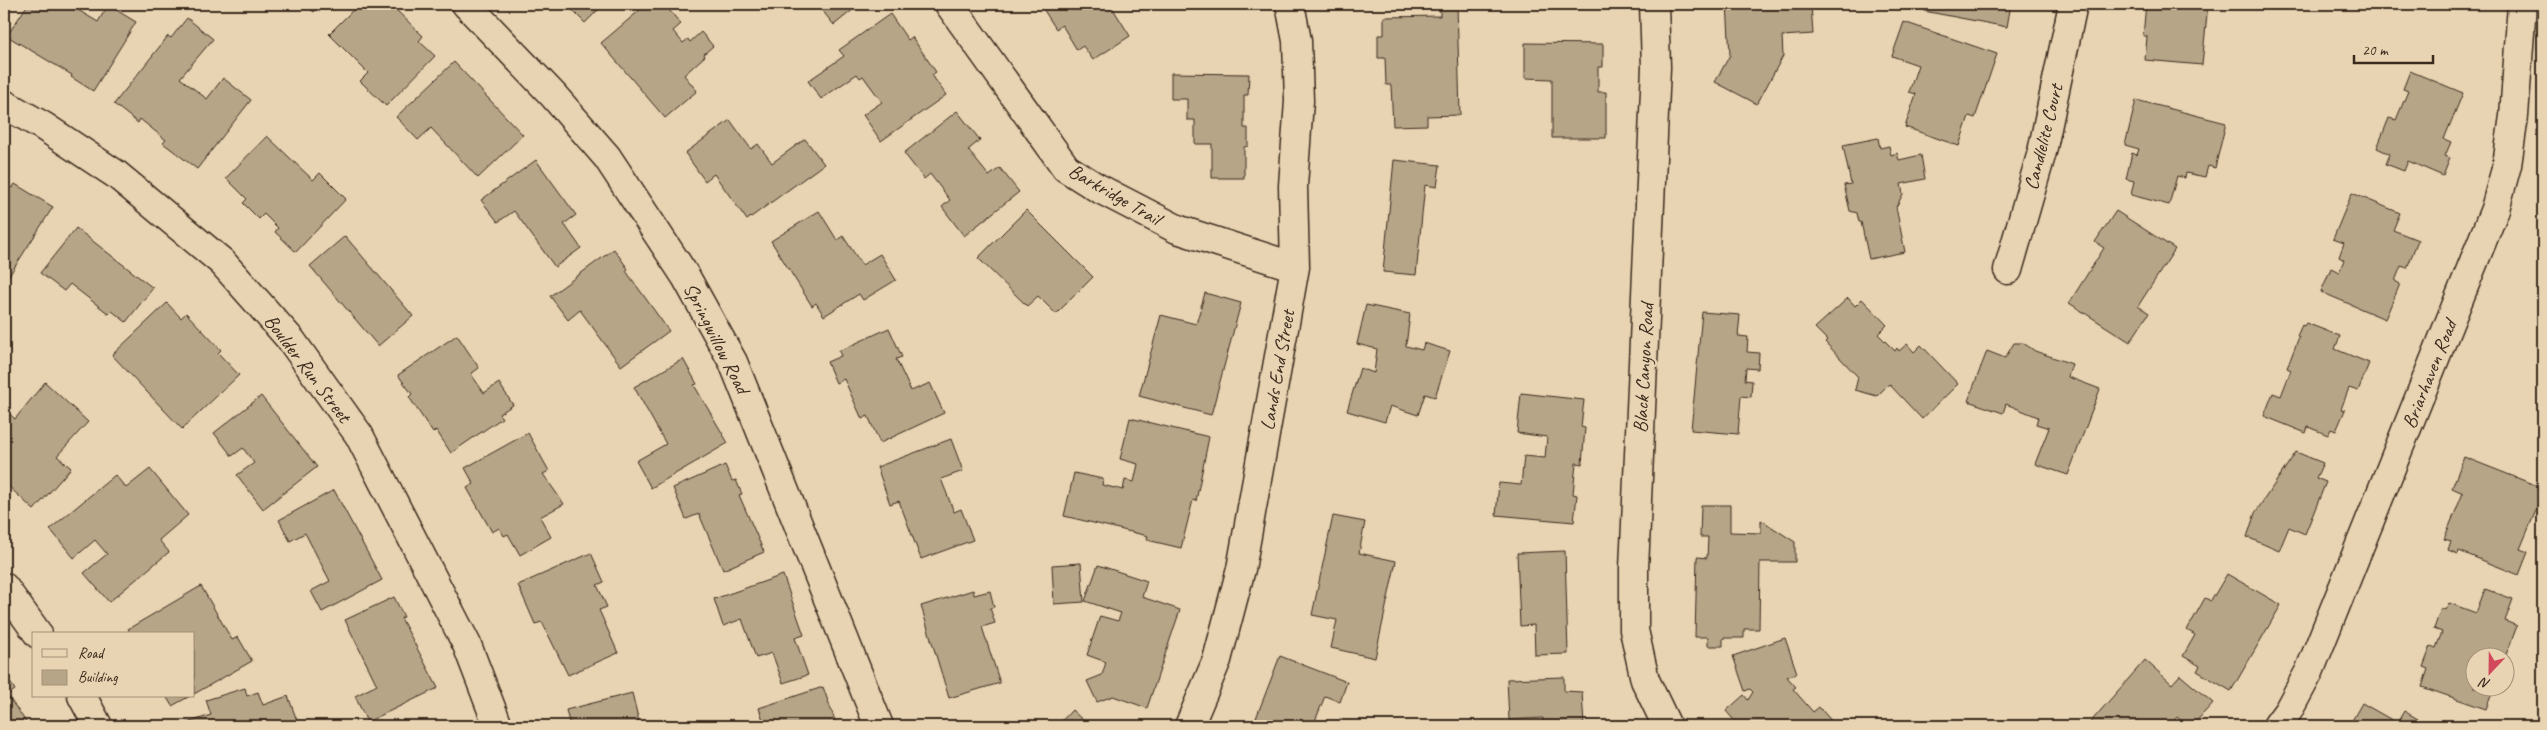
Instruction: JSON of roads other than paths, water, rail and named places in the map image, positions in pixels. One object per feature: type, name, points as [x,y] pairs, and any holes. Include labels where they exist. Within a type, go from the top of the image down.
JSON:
[{"type":"street","name":"Springwillow Road","points":[[466,4],[553,95],[607,157],[686,277],[733,362],[879,726]]},
{"type":"street","name":"Barkridge Trail","points":[[949,4],[1066,168],[1096,187],[1177,229],[1295,267]]},
{"type":"street","name":"Lands End Street","points":[[1189,726],[1217,660],[1241,569],[1295,267],[1293,186],[1299,101],[1297,40],[1290,4]]},
{"type":"street","name":"Black Canyon Road","points":[[1654,4],[1656,67],[1634,569],[1634,630],[1646,680],[1667,726]]},
{"type":"street","name":"Candlelite Court","points":[[2008,270],[2042,152],[2073,4]]},
{"type":"street","name":"Briarhaven Road","points":[[2277,726],[2288,711],[2309,672],[2495,209],[2507,165],[2522,4]]},
{"type":"street","name":"Boulder Run Street","points":[[4,104],[43,126],[117,174],[222,262],[291,340],[359,435],[467,645],[498,726]]},
{"type":"street","points":[[4,587],[37,632]]},
{"type":"street","points":[[83,698],[98,726]]}]
